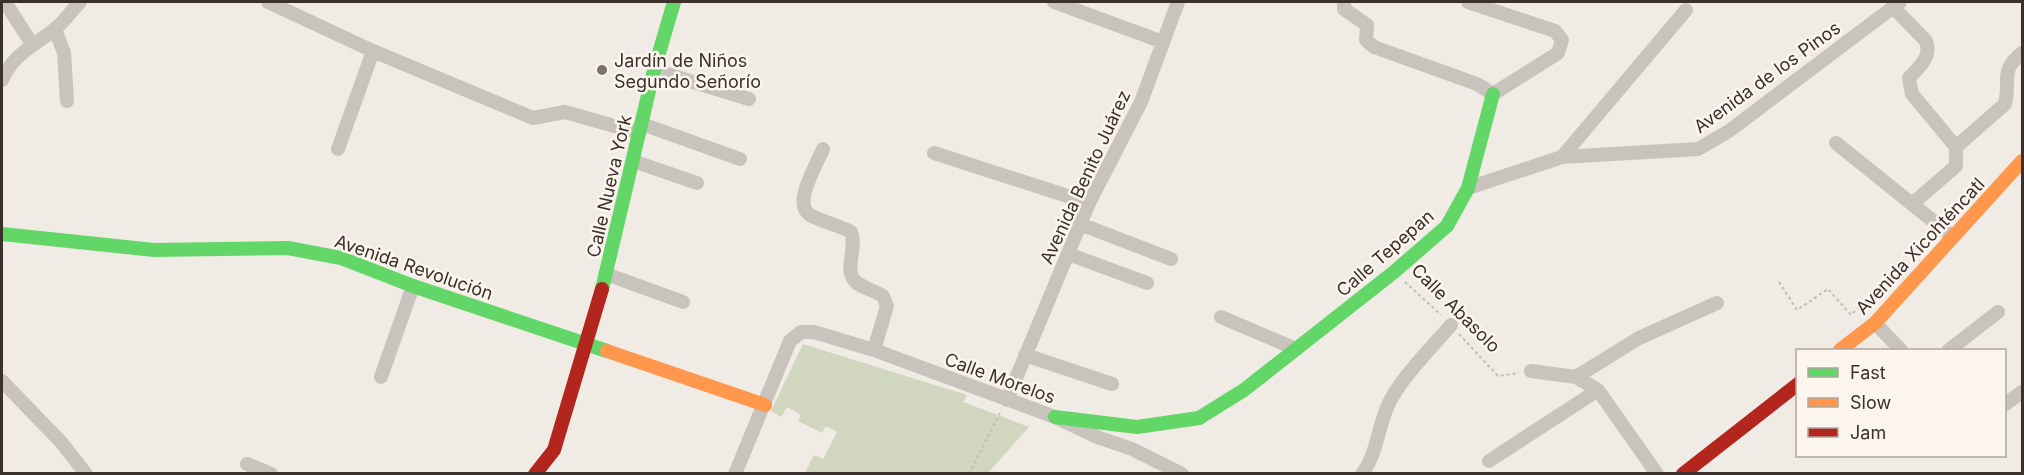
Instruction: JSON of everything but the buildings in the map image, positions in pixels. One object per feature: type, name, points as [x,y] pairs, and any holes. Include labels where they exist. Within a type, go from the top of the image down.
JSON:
[{"type":"street","points":[[6,2],[32,44]]},
{"type":"street","points":[[2,80],[8,66],[32,44],[55,29],[80,2]]},
{"type":"street","points":[[268,2],[373,51],[533,118],[565,112],[640,129],[740,159]]},
{"type":"street","name":"Calle Nueva York","points":[[535,474],[554,450],[586,344],[606,274],[654,70],[674,2]]},
{"type":"street","points":[[1054,2],[1163,42]]},
{"type":"street","name":"Avenida Benito Juárez","points":[[1006,399],[1089,203],[1141,102],[1178,2]]},
{"type":"street","points":[[1344,2],[1344,9],[1362,19],[1367,25],[1366,40],[1374,47],[1477,84],[1493,94],[1558,53],[1562,40],[1555,31],[1468,2]]},
{"type":"street","points":[[1896,4],[1926,41],[1929,49],[1928,56],[1909,78],[1908,86],[1912,94],[1956,147],[1956,166],[1912,204]]},
{"type":"street","name":"Avenida de los Pinos","points":[[1468,188],[1562,157],[1698,148],[1729,131],[1896,4]]},
{"type":"street","points":[[1562,157],[1686,10]]},
{"type":"street","points":[[55,29],[64,53],[67,101]]},
{"type":"street","points":[[338,149],[373,51]]},
{"type":"street","points":[[1956,147],[2005,105],[2006,71],[2010,63],[2022,53]]},
{"type":"street","points":[[654,70],[749,99]]},
{"type":"street","name":"Calle Tepepan","points":[[1055,417],[1137,428],[1199,418],[1244,390],[1395,272],[1447,226],[1468,188],[1493,94]]},
{"type":"street","points":[[1836,143],[1953,237]]},
{"type":"street","points":[[823,149],[802,198],[803,207],[809,214],[851,232],[855,241],[851,275],[855,282],[883,296],[886,306],[874,350]]},
{"type":"street","points":[[934,153],[1089,203]]},
{"type":"street","points":[[633,161],[697,183]]},
{"type":"street","name":"Avenida Xicohténcatl","points":[[1842,349],[1879,319],[2022,161]]},
{"type":"street","points":[[1080,224],[1172,259]]},
{"type":"street","name":"Avenida Revolución","points":[[2,234],[154,250],[288,248],[341,258],[413,286],[765,405]]},
{"type":"street","points":[[1068,254],[1147,283]]},
{"type":"street","points":[[606,274],[683,302]]},
{"type":"street","points":[[381,376],[413,286]]},
{"type":"street","points":[[1576,377],[1639,338],[1717,303]]},
{"type":"street","points":[[1952,349],[1998,312]]},
{"type":"street","points":[[1221,317],[1296,349]]},
{"type":"street","points":[[1879,319],[1900,349]]},
{"type":"street","points":[[1362,474],[1372,459],[1380,422],[1391,398],[1451,325]]},
{"type":"street","name":"Calle Morelos","points":[[765,405],[790,341],[801,332],[814,332],[874,350],[1055,417],[1097,437],[1132,449],[1182,474]]},
{"type":"street","points":[[1025,355],[1112,384]]},
{"type":"street","points":[[1531,371],[1576,377],[1598,390],[1658,474]]},
{"type":"street","points":[[2,381],[61,442],[86,474]]},
{"type":"street","points":[[1683,474],[1796,385]]},
{"type":"street","points":[[1489,461],[1598,390]]},
{"type":"street","points":[[2006,404],[2022,392]]},
{"type":"street","points":[[735,474],[765,405]]},
{"type":"street","points":[[247,464],[270,474]]},
{"type":"path","name":"Calle Abasolo","points":[[1395,272],[1451,325],[1497,376],[1531,371]]},
{"type":"path","points":[[1779,282],[1797,310],[1828,289],[1851,315],[1865,302],[1879,319]]},
{"type":"path","points":[[969,474],[1006,399]]},
{"type":"green space","points":[[803,344],[967,395],[963,402],[1029,427],[988,473],[805,473],[814,455],[823,459],[837,432],[826,426],[822,433],[798,421],[801,415],[787,407],[781,417],[771,411]]},
{"type":"traffic: fast","points":[[602,289],[654,70],[674,2]]},
{"type":"traffic: fast","points":[[1055,417],[1137,427],[1199,418],[1244,390],[1394,272],[1447,226],[1468,188],[1493,94]]},
{"type":"traffic: fast","points":[[2,234],[154,250],[288,248],[341,258],[413,286],[607,351]]},
{"type":"traffic: slow","points":[[1841,349],[1875,323],[2022,161]]},
{"type":"traffic: slow","points":[[607,351],[765,405]]},
{"type":"traffic: jam","points":[[535,474],[554,450],[602,289]]},
{"type":"traffic: jam","points":[[1683,474],[1796,386]]},
{"type":"place","name":"Jardín de Niños Segundo Señorío","points":[[602,70]]}]
